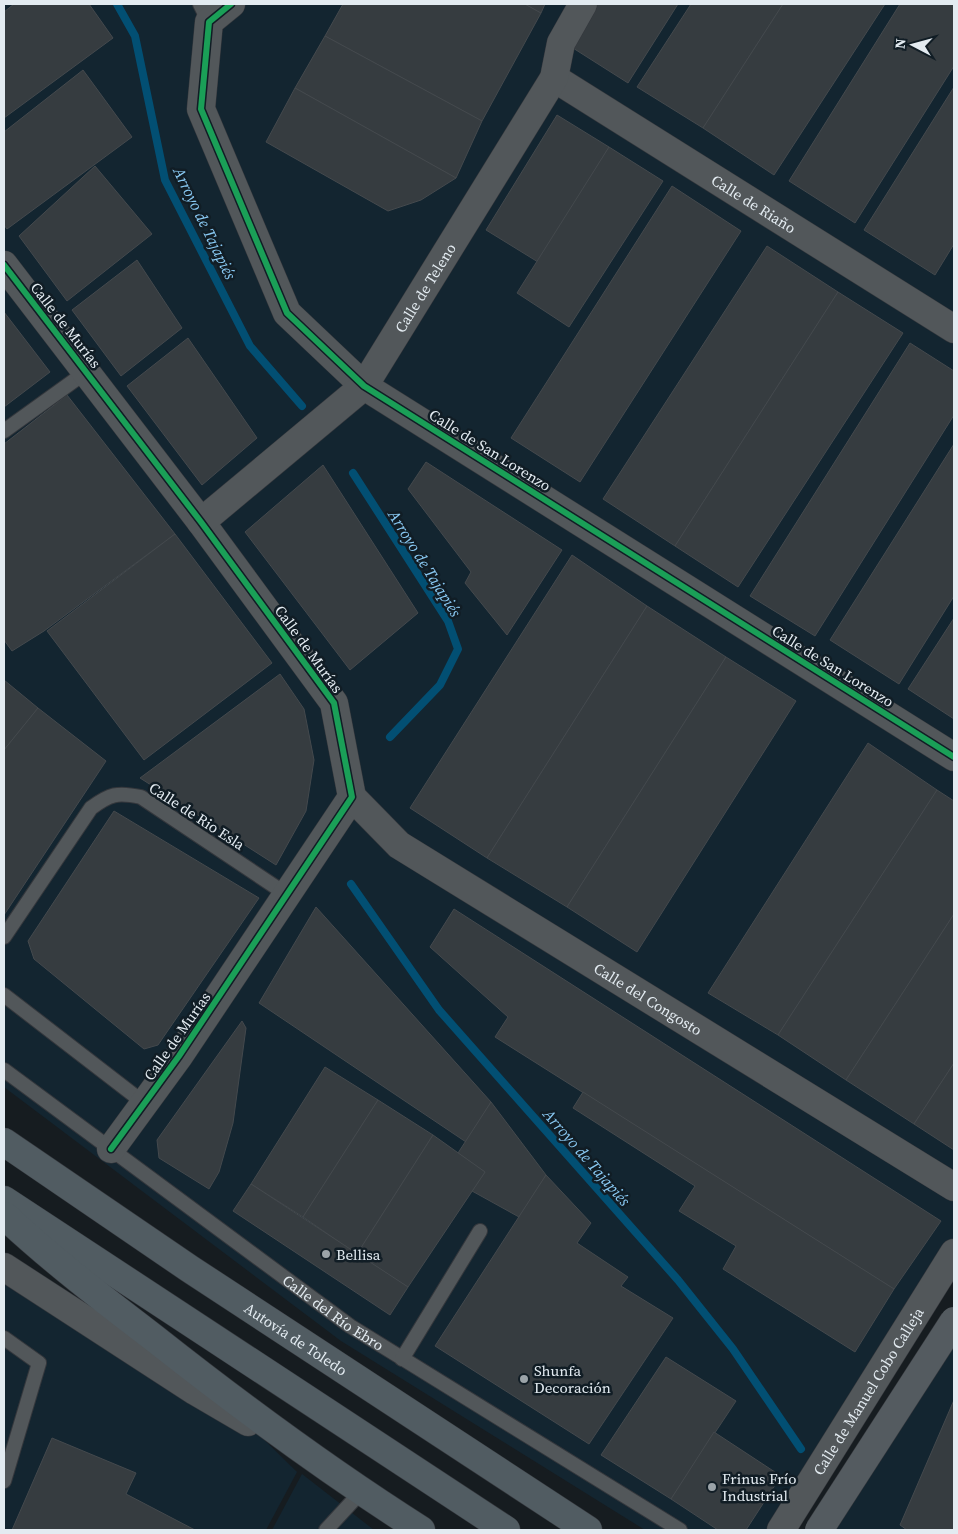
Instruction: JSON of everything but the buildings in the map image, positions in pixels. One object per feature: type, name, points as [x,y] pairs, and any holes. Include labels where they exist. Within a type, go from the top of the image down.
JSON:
[{"type":"highway","name":"Autovía de Toledo","points":[[4,1143],[190,1269],[588,1530]]},
{"type":"highway","points":[[4,1200],[506,1530]]},
{"type":"highway","points":[[4,1215],[50,1258],[322,1466],[421,1530]]},
{"type":"street","points":[[205,13],[231,4]]},
{"type":"street","name":"Calle de Teleno","points":[[201,522],[364,386],[554,78],[561,42],[583,4]]},
{"type":"street","name":"Calle de San Lorenzo","points":[[205,13],[201,109],[287,313],[364,386],[954,757]]},
{"type":"street","name":"Calle de Riaño","points":[[554,78],[954,329]]},
{"type":"street","name":"Calle de Murías","points":[[4,265],[201,522],[334,703],[352,798],[179,1056],[111,1149]]},
{"type":"street","name":"Calle del Congosto","points":[[352,798],[400,845],[954,1187]]},
{"type":"street","name":"Calle de Manuel Cobo Calleja","points":[[781,1530],[954,1253]]},
{"type":"street","points":[[4,1267],[196,1391],[322,1466]]},
{"type":"street","points":[[818,1530],[954,1321]]},
{"type":"street","points":[[790,1530],[808,1527],[836,1530]]},
{"type":"lane","points":[[4,431],[86,372]]},
{"type":"lane","name":"Calle de Rio Esla","points":[[4,937],[91,808],[107,796],[124,793],[141,797],[286,894]]},
{"type":"lane","points":[[4,995],[144,1103]]},
{"type":"lane","name":"Calle del Río Ebro","points":[[4,1070],[350,1326],[680,1530]]},
{"type":"lane","points":[[402,1359],[480,1230]]},
{"type":"lane","points":[[4,1338],[39,1363],[4,1481]]},
{"type":"lane","points":[[326,1530],[360,1492]]},
{"type":"shaded area","points":[[4,4],[954,4],[954,1275],[792,1530],[645,1530],[341,1341],[4,1087]]},
{"type":"shaded area","points":[[4,1263],[230,1406],[297,1472],[266,1530],[4,1530]]},
{"type":"shaded area","points":[[954,1344],[954,1530],[835,1530]]},
{"type":"shaded area","points":[[302,1474],[374,1530],[272,1530]]},
{"type":"waterway","name":"Arroyo de Tajapiés","points":[[117,4],[135,36],[165,180],[250,346],[302,406]]},
{"type":"waterway","name":"Arroyo de Tajapiés","points":[[353,473],[448,621],[458,649],[440,685],[390,737]]},
{"type":"waterway","name":"Arroyo de Tajapiés","points":[[351,884],[439,1010],[678,1280],[733,1349],[801,1449]]},
{"type":"cycle path","points":[[231,4],[209,22],[201,109],[287,313],[364,386],[954,757]]},
{"type":"cycle path","points":[[4,265],[201,522],[334,703],[352,797],[179,1056],[111,1149]]},
{"type":"place","name":"Bellisa","points":[[326,1254]]},
{"type":"place","name":"Shunfa Decoración","points":[[524,1379]]},
{"type":"place","name":"Frinus Frío Industrial","points":[[712,1487]]}]
